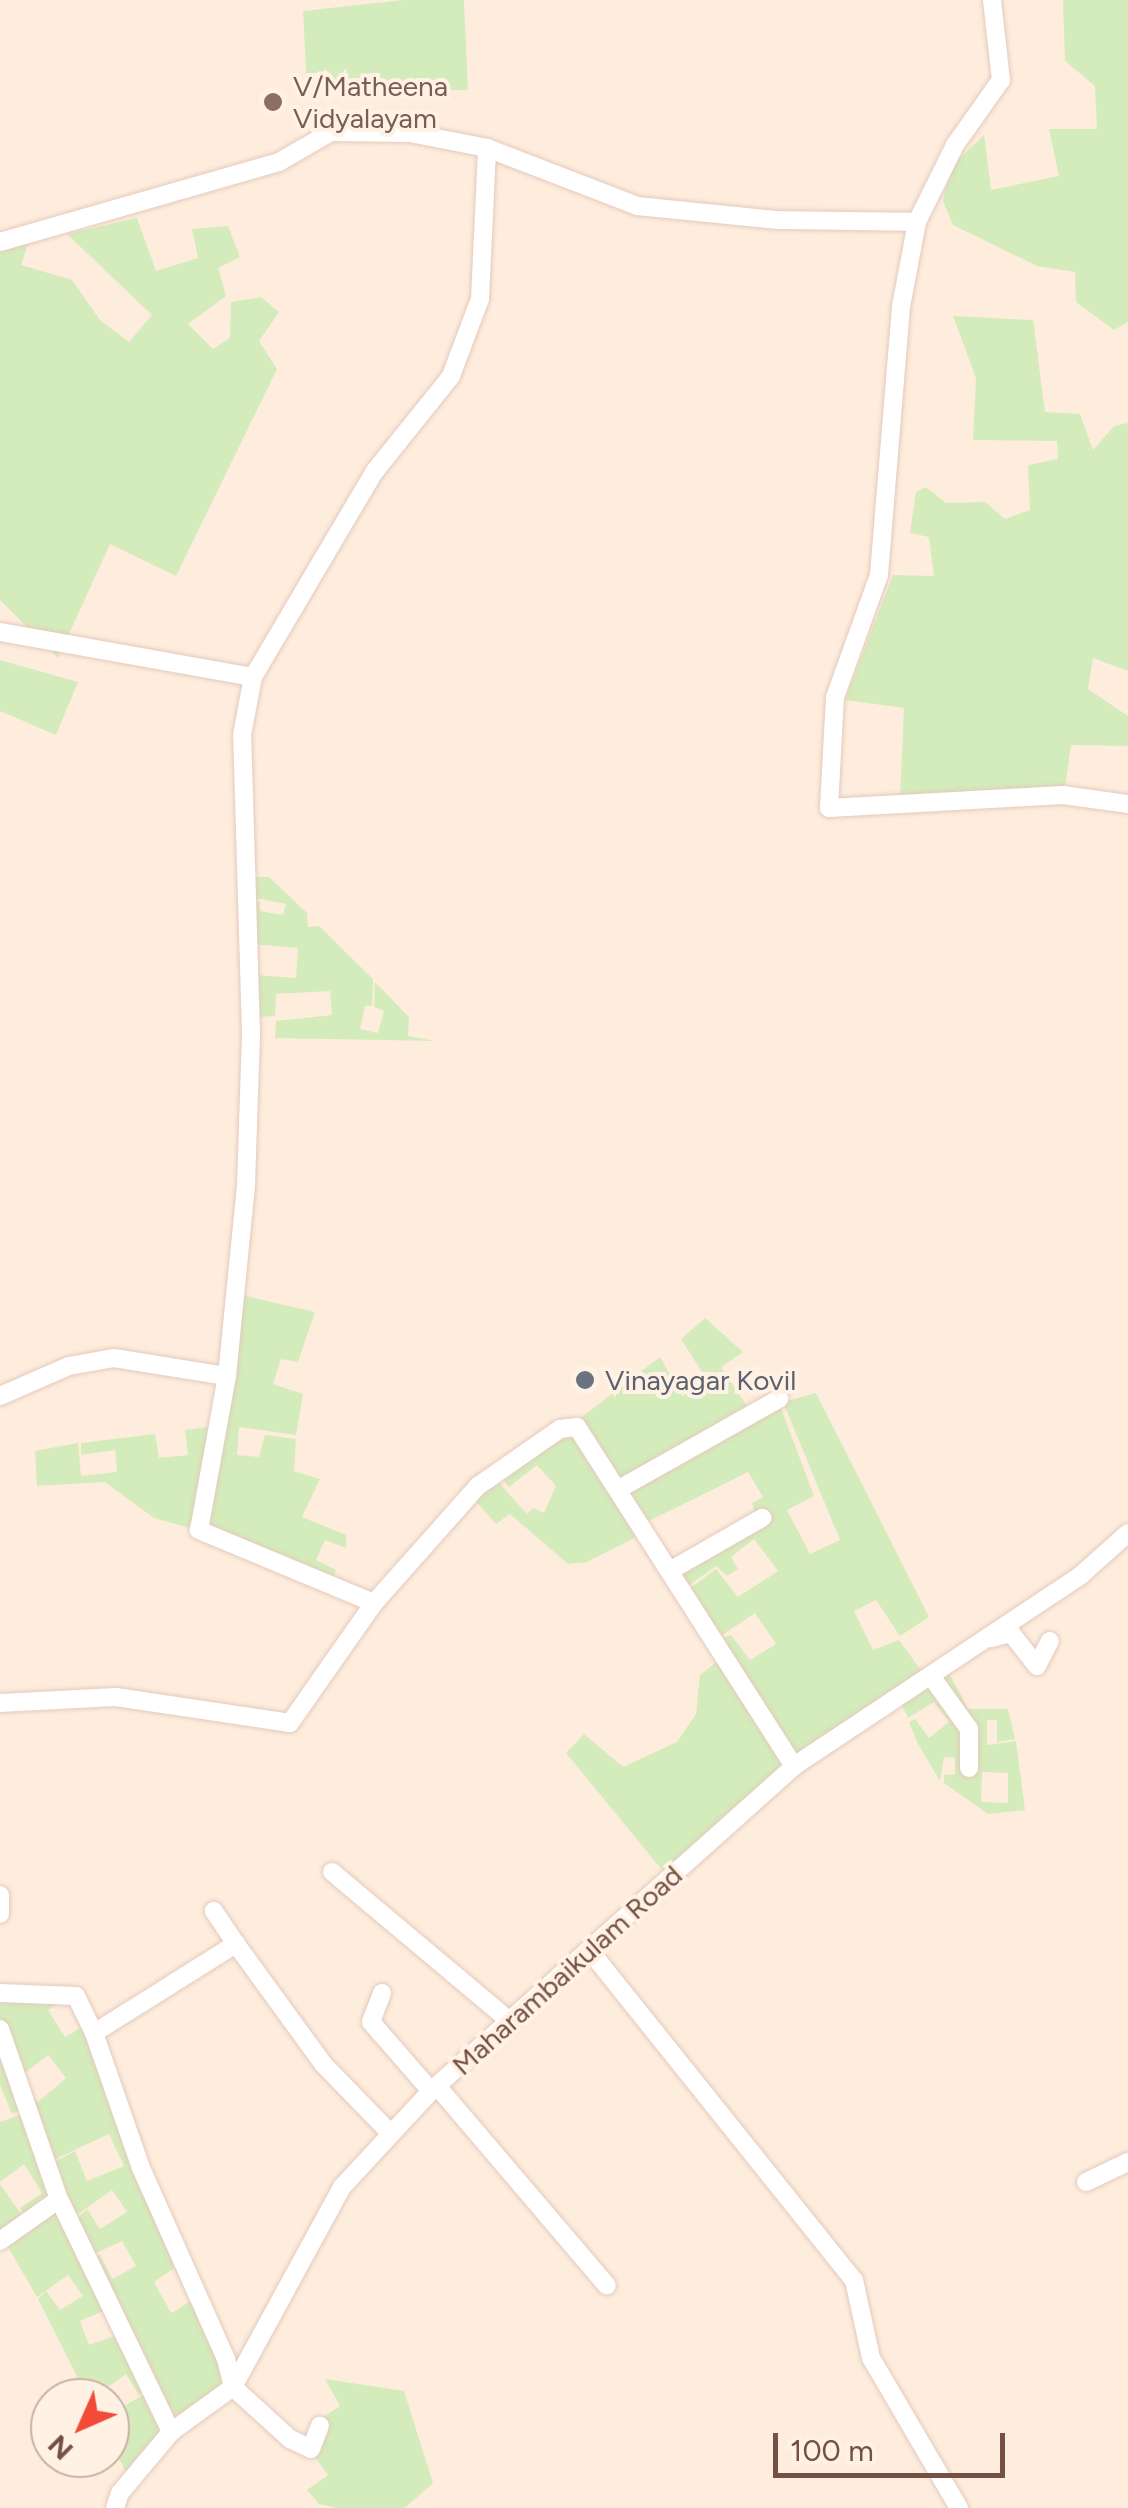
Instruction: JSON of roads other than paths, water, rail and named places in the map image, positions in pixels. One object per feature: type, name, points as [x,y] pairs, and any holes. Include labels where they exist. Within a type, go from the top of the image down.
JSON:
[{"type":"street","points":[[992,0],[1001,80],[954,145],[917,222],[902,306],[879,575],[835,697],[829,808],[1064,795],[1128,804]]},
{"type":"street","points":[[0,242],[279,162],[331,132],[410,133],[487,148],[636,206],[778,220],[917,222]]},
{"type":"street","points":[[374,1603],[199,1530],[228,1376],[246,1185],[251,1033],[242,735],[253,677],[375,470],[450,376],[480,299],[487,148]]},
{"type":"street","points":[[0,632],[253,677]]},
{"type":"street","points":[[0,1396],[69,1366],[114,1358],[228,1376]]},
{"type":"street","points":[[620,1488],[780,1400]]},
{"type":"street","points":[[0,1703],[116,1697],[290,1723],[374,1603],[478,1486],[560,1429],[577,1427],[673,1569],[788,1779]]},
{"type":"street","points":[[673,1569],[762,1518]]},
{"type":"street","name":"Maharambaikulam Road","points":[[116,2508],[170,2432],[233,2388],[342,2187],[434,2088],[788,1779],[1081,1575],[1128,1533]]},
{"type":"street","points":[[986,1639],[1010,1633],[1036,1666],[1050,1641]]},
{"type":"street","points":[[931,1676],[969,1729],[968,1768]]},
{"type":"street","points":[[332,1872],[511,2022]]},
{"type":"street","points":[[0,1896],[0,1914]]},
{"type":"street","points":[[214,1911],[324,2065],[391,2134]]},
{"type":"street","points":[[94,2033],[236,1944]]},
{"type":"street","points":[[590,1951],[854,2280],[870,2358],[959,2508]]},
{"type":"street","points":[[382,1992],[371,2022],[607,2286]]},
{"type":"street","points":[[0,1994],[76,1996],[94,2033],[140,2168],[226,2358],[233,2388],[290,2439],[310,2449],[320,2426]]},
{"type":"street","points":[[0,2028],[59,2199],[170,2432]]},
{"type":"street","points":[[1086,2182],[1128,2162]]},
{"type":"street","points":[[0,2242],[59,2199]]},
{"type":"place","name":"V/Matheena Vidyalayam","points":[[273,102]]},
{"type":"place","name":"Vinayagar Kovil","points":[[585,1380]]}]
